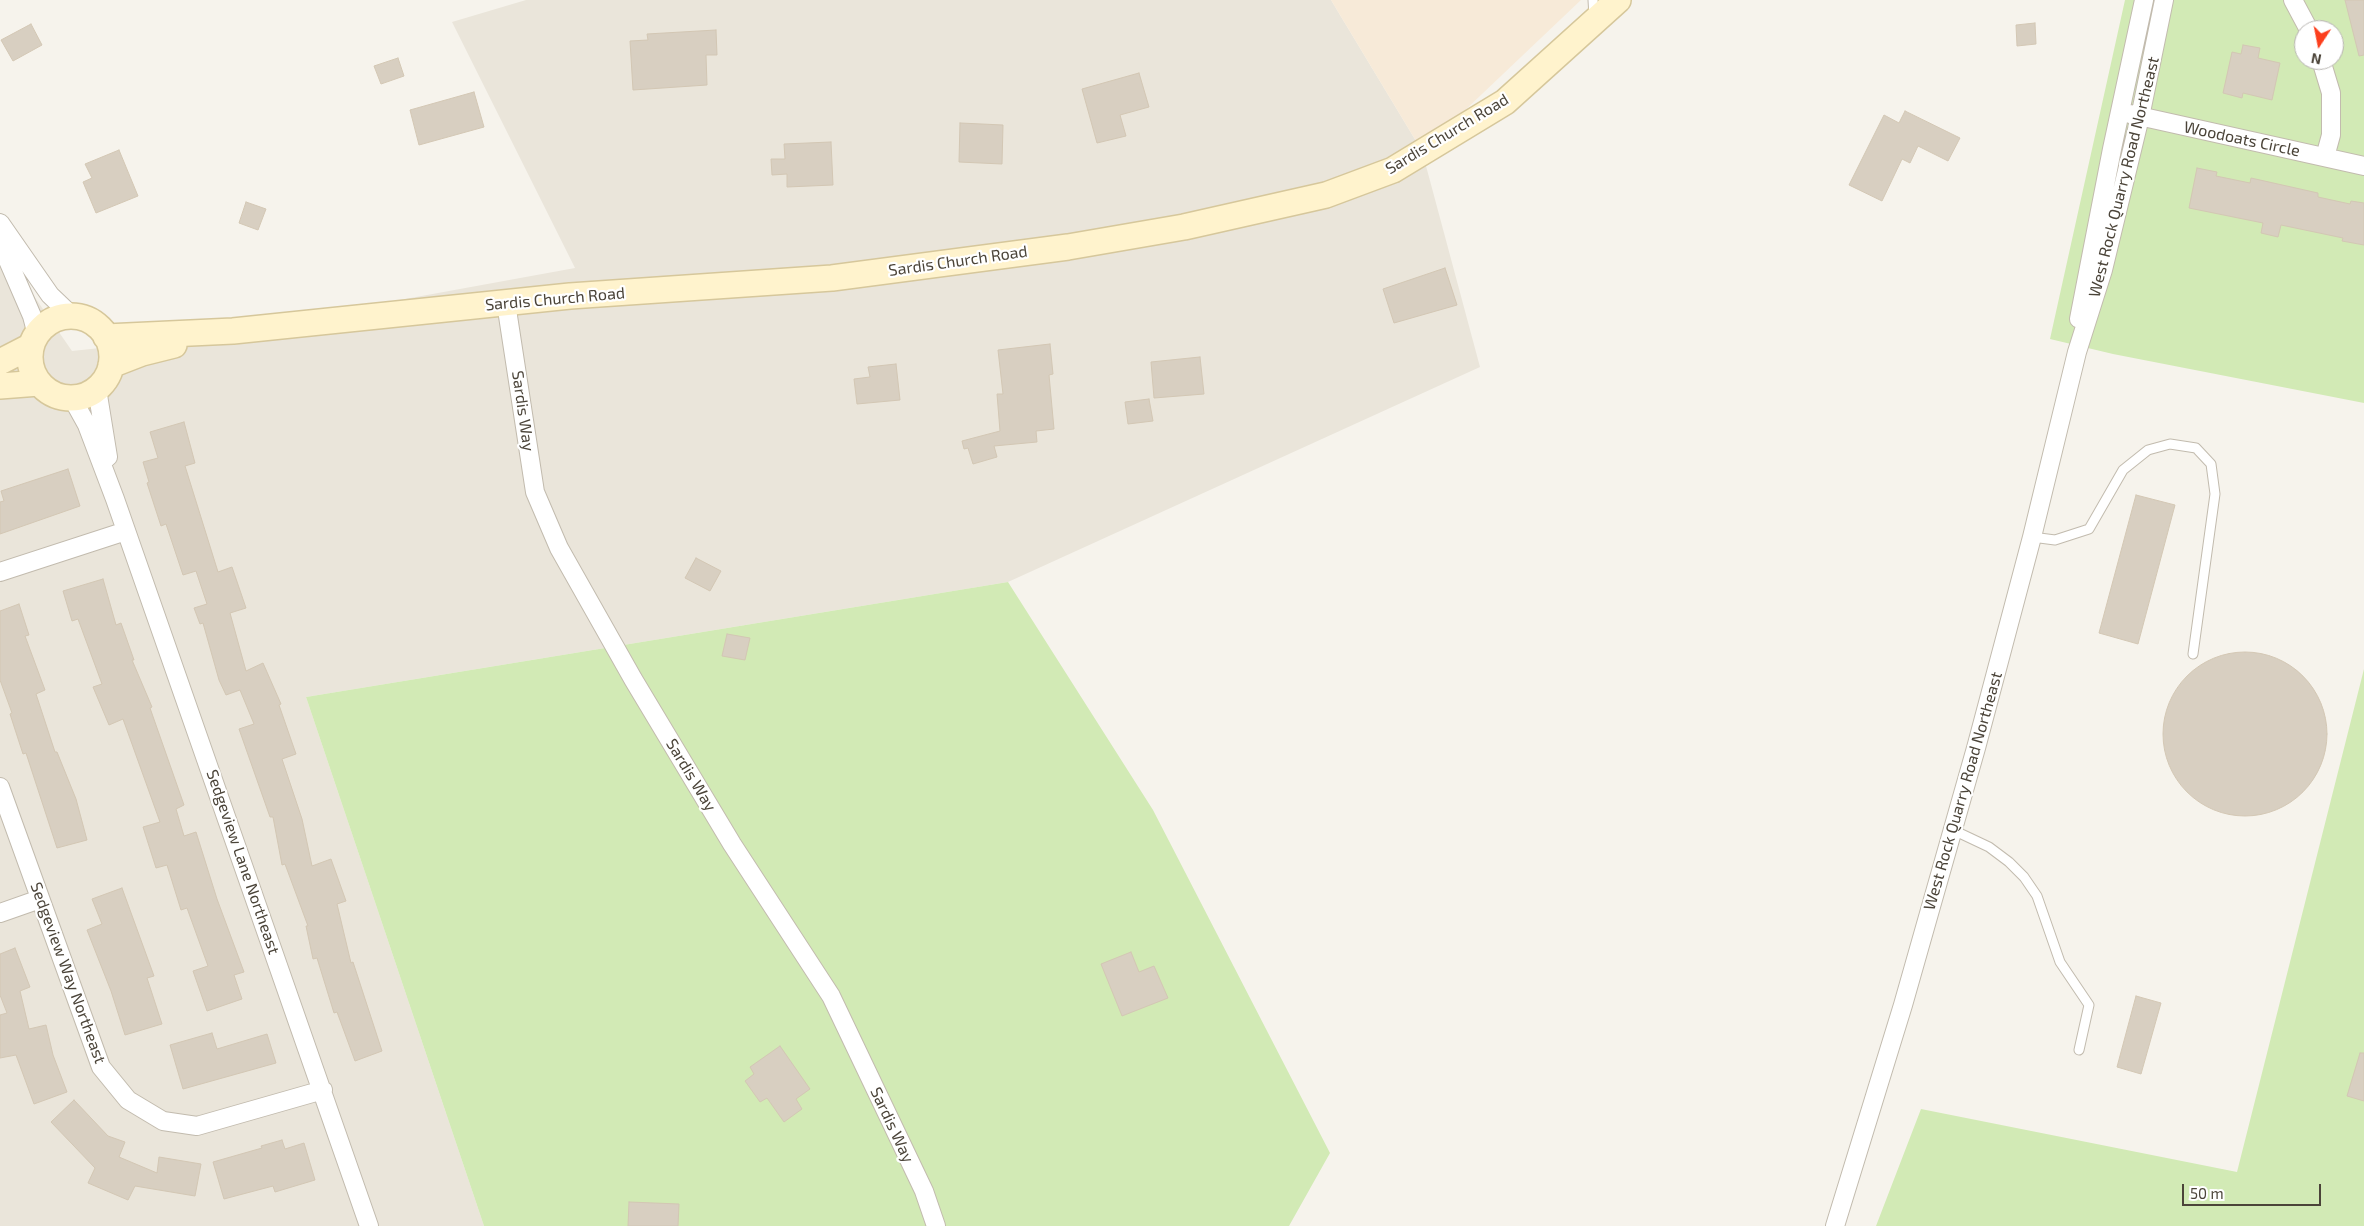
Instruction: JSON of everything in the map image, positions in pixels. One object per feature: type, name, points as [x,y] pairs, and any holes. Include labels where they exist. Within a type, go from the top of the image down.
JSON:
[{"type":"street","name":"Sardis Church Road","points":[[106,337],[233,331],[570,296],[832,278],[1068,247],[1184,227],[1326,195],[1393,170],[1505,102],[1593,11],[1618,0]]},
{"type":"street","name":"West Rock Quarry Road Northeast","points":[[2077,352],[2079,317],[2088,267],[2144,0]]},
{"type":"street","name":"West Rock Quarry Road Northeast","points":[[1835,1226],[1903,1005],[1953,830],[2032,537],[2077,352],[2089,320],[2103,270],[2140,116],[2164,0]]},
{"type":"street","points":[[2293,0],[2304,20]]},
{"type":"street","points":[[2324,70],[2331,93],[2330,135],[2325,157]]},
{"type":"street","name":"Woodoats Circle","points":[[2120,112],[2364,166]]},
{"type":"street","points":[[0,223],[50,295],[72,316]]},
{"type":"street","points":[[0,242],[32,316],[34,340],[30,359],[32,372],[39,383],[49,392],[61,397],[72,398],[87,395],[106,378],[111,365],[110,346],[98,326],[86,319],[72,316],[59,318],[46,324],[34,340],[0,362]]},
{"type":"street","name":"Sardis Way","points":[[506,303],[535,492],[559,548],[633,679],[732,844],[831,996],[924,1191],[936,1226]]},
{"type":"street","name":"Sardis Church Road","points":[[111,365],[142,353],[233,331]]},
{"type":"street","points":[[0,386],[39,383]]},
{"type":"street","name":"Sedgeview Lane Northeast","points":[[97,388],[116,499]]},
{"type":"street","name":"Sedgeview Lane Northeast","points":[[72,398],[87,425],[116,499],[369,1226]]},
{"type":"street","points":[[0,572],[126,530]]},
{"type":"street","name":"Sedgeview Way Northeast","points":[[0,787],[101,1066],[128,1100],[163,1120],[197,1126],[323,1090]]},
{"type":"street","points":[[0,913],[40,899]]},
{"type":"lane","points":[[2032,537],[2055,540],[2089,529],[2123,470],[2148,450],[2170,444],[2196,448],[2211,464],[2215,494],[2193,654]]},
{"type":"lane","points":[[1953,830],[1989,847],[2009,862],[2024,877],[2037,896],[2060,962],[2089,1005],[2079,1050]]},
{"type":"shaded area","points":[[526,0],[1331,0],[1422,151],[1480,367],[1008,582],[306,697],[484,1226],[0,1226],[0,247],[72,351],[186,339],[575,268],[452,22]]},
{"type":"shaded area","points":[[1331,0],[1581,0],[1422,151]]},
{"type":"green space","points":[[2125,0],[2364,0],[2364,403],[2113,354],[2050,339]]},
{"type":"green space","points":[[1008,582],[1153,810],[1330,1153],[1289,1226],[484,1226],[306,697]]},
{"type":"green space","points":[[2364,669],[2364,1226],[1876,1226],[1921,1109],[2237,1172]]},
{"type":"building","points":[[2345,0],[2364,0],[2364,55],[2359,56]]},
{"type":"building","points":[[2035,23],[2036,44],[2017,46],[2016,25]]},
{"type":"building","points":[[31,24],[42,45],[13,61],[1,40]]},
{"type":"building","points":[[716,30],[717,55],[706,55],[707,85],[633,90],[630,41],[648,40],[647,34]]},
{"type":"building","points":[[2243,45],[2260,48],[2258,58],[2280,63],[2272,100],[2243,93],[2242,98],[2223,93],[2232,52],[2241,54]]},
{"type":"building","points":[[398,58],[404,76],[381,84],[374,66]]},
{"type":"building","points":[[1139,73],[1149,107],[1120,115],[1126,136],[1097,143],[1082,89]]},
{"type":"building","points":[[474,92],[484,127],[419,145],[410,110]]},
{"type":"building","points":[[1905,111],[1960,138],[1948,161],[1918,146],[1910,163],[1902,159],[1882,201],[1849,185],[1884,115],[1899,123]]},
{"type":"building","points":[[960,123],[1003,125],[1002,164],[959,162]]},
{"type":"building","points":[[831,142],[833,185],[787,187],[787,174],[772,175],[771,159],[785,159],[784,144]]},
{"type":"building","points":[[119,150],[138,196],[96,213],[83,182],[92,178],[85,164]]},
{"type":"building","points":[[2197,168],[2217,172],[2216,176],[2250,183],[2251,178],[2318,193],[2318,197],[2350,204],[2351,201],[2364,203],[2364,245],[2342,241],[2343,238],[2281,225],[2278,237],[2261,233],[2263,223],[2189,208]]},
{"type":"building","points":[[246,202],[266,209],[258,230],[239,223]]},
{"type":"building","points":[[1445,268],[1457,305],[1394,323],[1383,289]]},
{"type":"building","points":[[1050,344],[1053,374],[1049,375],[1054,429],[1036,431],[1037,442],[994,446],[997,457],[973,464],[968,448],[964,449],[962,441],[1000,431],[997,394],[1003,394],[998,350]]},
{"type":"building","points":[[1200,357],[1204,394],[1154,398],[1151,362]]},
{"type":"building","points":[[896,364],[900,400],[857,404],[854,379],[870,377],[868,367]]},
{"type":"building","points":[[1149,399],[1153,421],[1128,424],[1125,402]]},
{"type":"building","points":[[184,422],[195,463],[185,466],[218,572],[232,567],[246,608],[230,613],[246,671],[263,663],[281,704],[279,705],[296,754],[282,759],[302,819],[312,866],[331,859],[346,901],[337,904],[351,963],[353,962],[382,1051],[355,1061],[337,1012],[334,1013],[317,958],[313,959],[306,926],[308,926],[285,864],[282,865],[273,817],[270,817],[239,729],[254,724],[240,690],[226,695],[219,680],[203,623],[200,624],[194,608],[207,604],[196,571],[183,575],[166,524],[161,526],[147,483],[149,482],[143,462],[158,458],[150,432]]},
{"type":"building","points":[[68,469],[80,506],[0,534],[0,502],[4,501],[1,491]]},
{"type":"building","points":[[2136,495],[2175,505],[2138,644],[2099,633]]},
{"type":"building","points":[[696,558],[721,571],[710,591],[685,578]]},
{"type":"building","points":[[103,579],[116,625],[121,623],[134,660],[132,660],[152,707],[150,708],[184,805],[176,809],[184,836],[196,832],[217,899],[244,972],[234,975],[242,999],[207,1011],[193,971],[208,966],[187,908],[181,910],[167,865],[156,868],[143,827],[160,822],[123,719],[109,725],[93,687],[102,684],[78,619],[72,621],[63,591]]},
{"type":"building","points":[[19,604],[29,635],[25,636],[45,690],[36,694],[55,752],[57,752],[76,799],[87,840],[57,848],[26,753],[23,754],[10,714],[12,713],[0,680],[0,611]]},
{"type":"building","points":[[727,634],[750,638],[745,660],[722,656]]},
{"type":"building","points":[[2253,652],[2276,658],[2291,666],[2303,676],[2313,688],[2324,710],[2327,734],[2324,758],[2313,780],[2303,792],[2291,802],[2269,813],[2237,816],[2221,813],[2199,802],[2177,780],[2166,758],[2163,726],[2166,710],[2177,688],[2199,666],[2221,655]]},
{"type":"building","points":[[122,888],[154,976],[147,978],[162,1024],[125,1035],[111,991],[87,930],[102,924],[92,899]]},
{"type":"building","points":[[15,948],[30,987],[20,991],[29,1029],[46,1025],[53,1055],[67,1092],[34,1104],[16,1055],[0,1058],[0,1015],[7,1013],[0,995],[0,954]]},
{"type":"building","points":[[1131,952],[1139,972],[1154,966],[1168,998],[1122,1016],[1101,964]]},
{"type":"building","points":[[2136,996],[2161,1003],[2141,1074],[2117,1067]]},
{"type":"building","points":[[212,1033],[217,1049],[267,1034],[276,1063],[183,1089],[170,1045]]},
{"type":"building","points":[[780,1046],[810,1089],[796,1099],[802,1109],[784,1122],[767,1098],[760,1102],[745,1081],[754,1074],[750,1067]]},
{"type":"building","points":[[2360,1053],[2364,1053],[2364,1101],[2347,1096]]},
{"type":"building","points":[[74,1100],[108,1136],[125,1142],[119,1157],[157,1173],[159,1157],[201,1164],[195,1196],[135,1186],[128,1200],[88,1183],[95,1168],[51,1122]]},
{"type":"building","points":[[282,1140],[285,1149],[304,1143],[315,1180],[275,1192],[273,1186],[224,1199],[213,1162],[262,1148],[261,1146]]},
{"type":"building","points":[[629,1202],[679,1204],[678,1226],[628,1226]]}]
